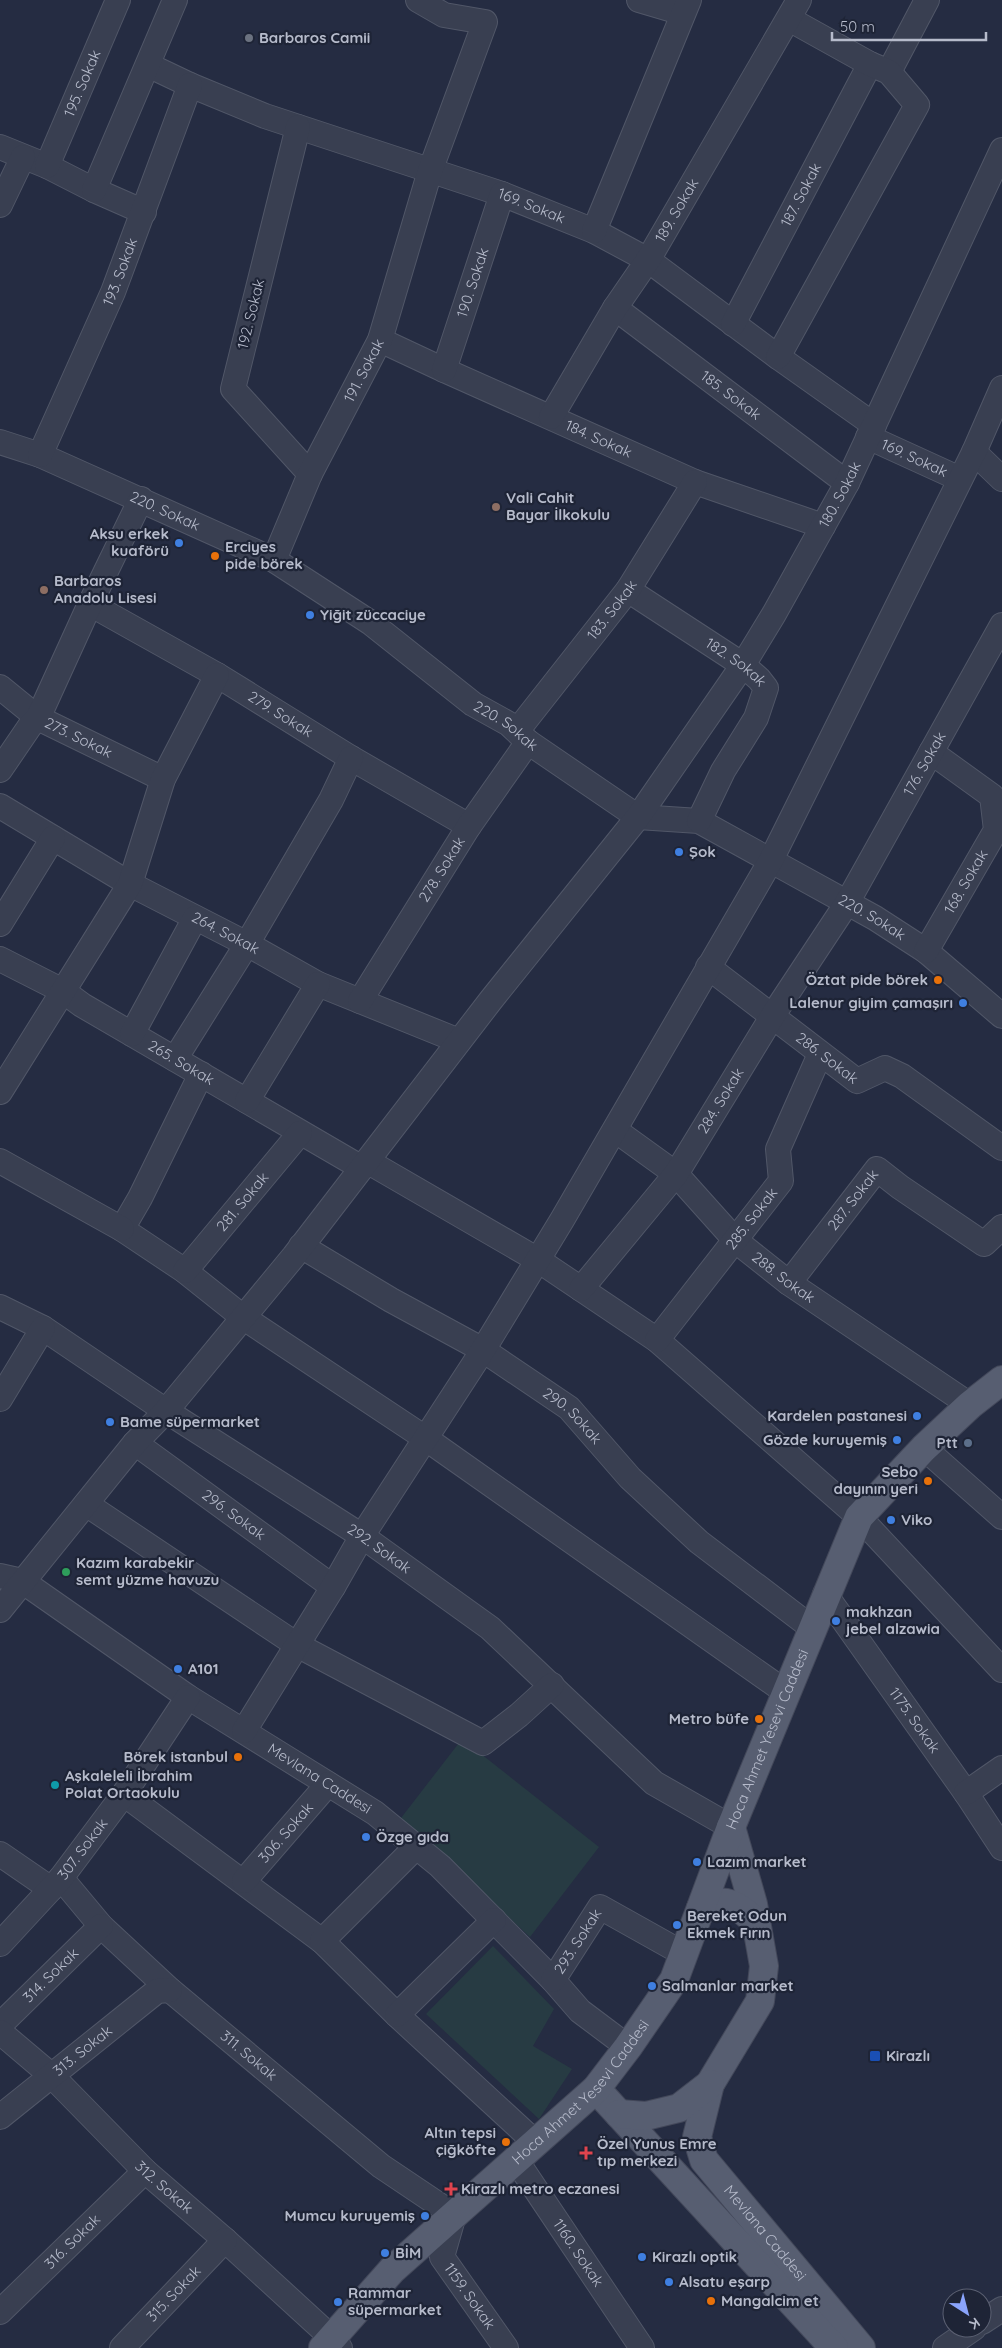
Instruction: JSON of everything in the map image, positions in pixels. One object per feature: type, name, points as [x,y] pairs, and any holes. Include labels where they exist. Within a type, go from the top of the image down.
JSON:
[{"type":"main road","name":"Hoca Ahmet Yesevi Caddesi","points":[[332,2345],[392,2270],[596,2089],[628,2047],[674,1980],[731,1826],[787,1693],[825,1594],[859,1517],[924,1448],[970,1405],[1002,1380]]},
{"type":"main road","name":"Mevlana Caddesi","points":[[731,1826],[753,1904],[764,1966],[760,2001],[710,2084],[697,2137],[704,2160],[861,2348]]},
{"type":"main road","points":[[701,1908],[715,1901],[740,1907],[756,1922]]},
{"type":"main road","points":[[619,2114],[646,2116],[679,2108],[710,2084]]},
{"type":"main road","name":"Mevlana Caddesi","points":[[596,2089],[834,2348]]},
{"type":"street","name":"195. Sokak","points":[[47,166],[118,0]]},
{"type":"street","points":[[94,190],[175,0]]},
{"type":"street","name":"191. Sokak","points":[[274,560],[310,474],[380,340],[430,171],[485,22],[444,15],[418,0]]},
{"type":"street","points":[[594,231],[686,7],[639,0]]},
{"type":"street","name":"187. Sokak","points":[[733,324],[880,68],[927,0]]},
{"type":"street","points":[[778,357],[917,105],[880,68],[794,9]]},
{"type":"street","name":"189. Sokak","points":[[551,417],[615,308],[648,260],[794,9]]},
{"type":"street","name":"169. Sokak","points":[[148,65],[190,85],[265,116],[502,194],[594,231],[648,260],[778,357],[871,431],[960,480]]},
{"type":"street","name":"193. Sokak","points":[[40,455],[113,292],[190,85]]},
{"type":"street","name":"192. Sokak","points":[[298,127],[233,389],[310,474]]},
{"type":"street","points":[[0,147],[47,166],[94,190],[144,212]]},
{"type":"street","name":"180. Sokak","points":[[0,1610],[11,1579],[86,1504],[244,1318],[301,1246],[459,1041],[638,817],[743,665],[774,614],[847,483],[1002,150]]},
{"type":"street","points":[[0,205],[23,157]]},
{"type":"street","name":"190. Sokak","points":[[444,370],[502,194]]},
{"type":"street","name":"185. Sokak","points":[[615,308],[847,483]]},
{"type":"street","name":"184. Sokak","points":[[380,340],[695,482],[823,526]]},
{"type":"street","points":[[244,1731],[333,1588],[362,1536],[484,1350],[615,1130],[770,862],[974,452],[1002,388]]},
{"type":"street","name":"220. Sokak","points":[[0,442],[40,455],[274,560],[371,623],[473,704],[509,724],[522,737],[638,817],[699,821],[770,862],[876,918],[926,951],[1000,1010]]},
{"type":"street","points":[[974,452],[1002,479]]},
{"type":"street","name":"183. Sokak","points":[[522,737],[628,590],[695,482]]},
{"type":"street","points":[[0,770],[30,726],[38,718],[141,499]]},
{"type":"street","name":"182. Sokak","points":[[628,590],[743,665],[766,688],[756,718],[723,771],[699,821]]},
{"type":"street","name":"279. Sokak","points":[[90,604],[217,675],[351,758],[469,826]]},
{"type":"street","name":"176. Sokak","points":[[847,903],[1002,624]]},
{"type":"street","points":[[0,1092],[130,884],[164,779],[217,675]]},
{"type":"street","name":"273. Sokak","points":[[0,687],[38,718],[164,779]]},
{"type":"street","name":"278. Sokak","points":[[360,1001],[522,737]]},
{"type":"street","name":"168. Sokak","points":[[926,951],[996,830],[992,796],[931,752]]},
{"type":"street","points":[[175,1059],[247,944],[331,800],[351,758]]},
{"type":"street","name":"264. Sokak","points":[[0,806],[130,884],[247,944],[318,984],[459,1041]]},
{"type":"street","points":[[0,924],[53,838]]},
{"type":"street","name":"284. Sokak","points":[[581,1289],[676,1174],[773,1017],[847,903]]},
{"type":"street","points":[[132,1034],[195,918]]},
{"type":"street","name":"265. Sokak","points":[[0,958],[63,991],[82,1005],[300,1134],[364,1164],[538,1260],[657,1340],[859,1517],[1002,1670]]},
{"type":"street","name":"286. Sokak","points":[[708,967],[857,1081],[885,1068],[902,1076],[1002,1148]]},
{"type":"street","points":[[247,1101],[318,984]]},
{"type":"street","name":"285. Sokak","points":[[657,1340],[736,1241],[780,1181],[778,1150],[820,1054]]},
{"type":"street","points":[[122,1229],[140,1198],[201,1074]]},
{"type":"street","name":"288. Sokak","points":[[615,1130],[676,1174],[736,1241],[789,1284],[970,1405]]},
{"type":"street","name":"281. Sokak","points":[[185,1272],[300,1134]]},
{"type":"street","points":[[0,1161],[122,1229],[185,1272],[244,1318],[425,1438],[787,1693]]},
{"type":"street","name":"287. Sokak","points":[[789,1284],[877,1169],[907,1192],[984,1244],[1002,1227]]},
{"type":"street","name":"290. Sokak","points":[[301,1246],[391,1300],[484,1350],[569,1408],[630,1478],[699,1542],[812,1628]]},
{"type":"street","name":"292. Sokak","points":[[0,1307],[44,1328],[166,1411],[362,1536],[490,1628],[552,1684],[603,1736],[654,1783],[731,1826]]},
{"type":"street","points":[[0,1399],[44,1328]]},
{"type":"street","name":"296. Sokak","points":[[135,1444],[333,1588]]},
{"type":"street","points":[[924,1448],[1002,1517]]},
{"type":"street","points":[[86,1504],[297,1645],[483,1743],[519,1715],[552,1684]]},
{"type":"street","name":"Mevlana Caddesi","points":[[11,1579],[188,1697],[375,1813],[440,1866],[553,1980],[580,2011],[628,2047]]},
{"type":"street","name":"1175. Sokak","points":[[825,1594],[966,1793],[1002,1848]]},
{"type":"street","name":"307. Sokak","points":[[0,1944],[56,1883],[124,1794],[188,1697]]},
{"type":"street","points":[[966,1793],[1002,1768]]},
{"type":"street","name":"306. Sokak","points":[[244,1882],[328,1784]]},
{"type":"street","name":"1160. Sokak","points":[[124,1794],[322,1941],[397,2015],[526,2152],[642,2348]]},
{"type":"street","points":[[322,1941],[416,1846]]},
{"type":"street","name":"311. Sokak","points":[[0,1854],[56,1883],[170,1990],[381,2166],[454,2215]]},
{"type":"street","name":"293. Sokak","points":[[553,1980],[600,1907],[684,1954]]},
{"type":"street","points":[[397,2015],[494,1920]]},
{"type":"street","name":"314. Sokak","points":[[0,2025],[101,1926]]},
{"type":"street","name":"313. Sokak","points":[[0,2118],[157,1991],[170,1990]]},
{"type":"street","name":"312. Sokak","points":[[0,2032],[52,2076],[145,2172],[225,2240],[332,2345]]},
{"type":"street","name":"316. Sokak","points":[[0,2312],[145,2172]]},
{"type":"street","name":"1159. Sokak","points":[[454,2215],[442,2257],[506,2348]]},
{"type":"street","name":"315. Sokak","points":[[122,2348],[225,2240]]},
{"type":"street","points":[[945,2348],[960,2338]]},
{"type":"shaded area","points":[[462,1739],[599,1847],[530,1937],[401,1818]]},
{"type":"shaded area","points":[[493,1946],[554,2009],[533,2046],[572,2069],[539,2119],[426,2014]]},
{"type":"place","name":"Barbaros Camii","points":[[249,38]]},
{"type":"place","name":"Vali Cahit Bayar İlkokulu","points":[[496,507]]},
{"type":"place","name":"Aksu erkek kuaförü","points":[[179,543]]},
{"type":"place","name":"Erciyes pide börek","points":[[215,556]]},
{"type":"place","name":"Barbaros Anadolu Lisesi","points":[[44,590]]},
{"type":"place","name":"Yiğit züccaciye","points":[[310,615]]},
{"type":"place","name":"Şok","points":[[679,852]]},
{"type":"place","name":"Öztat pide börek","points":[[938,980]]},
{"type":"place","name":"Lalenur giyim çamaşırı","points":[[963,1003]]},
{"type":"place","name":"Kardelen pastanesi","points":[[917,1416]]},
{"type":"place","name":"Bame süpermarket","points":[[110,1422]]},
{"type":"place","name":"Gözde kuruyemiş","points":[[897,1440]]},
{"type":"place","name":"Ptt","points":[[968,1443]]},
{"type":"place","name":"Sebo dayının yeri","points":[[928,1481]]},
{"type":"place","name":"Viko","points":[[891,1520]]},
{"type":"place","name":"Kazım karabekir semt yüzme havuzu","points":[[66,1572]]},
{"type":"place","name":"makhzan jebel alzawia","points":[[836,1621]]},
{"type":"place","name":"A101","points":[[178,1669]]},
{"type":"place","name":"Metro büfe","points":[[759,1719]]},
{"type":"place","name":"Börek istanbul","points":[[238,1757]]},
{"type":"place","name":"Aşkaleleli İbrahim Polat Ortaokulu","points":[[55,1785]]},
{"type":"place","name":"Özge gıda","points":[[366,1837]]},
{"type":"place","name":"Lazım market","points":[[697,1862]]},
{"type":"place","name":"Bereket Odun Ekmek Fırın","points":[[677,1925]]},
{"type":"place","name":"Salmanlar market","points":[[652,1986]]},
{"type":"place","name":"Kirazlı","points":[[875,2056]]},
{"type":"place","name":"Altın tepsi çiğköfte","points":[[506,2142]]},
{"type":"place","name":"Özel Yunus Emre tıp merkezi","points":[[586,2153]]},
{"type":"place","name":"Kirazlı metro eczanesi","points":[[451,2189]]},
{"type":"place","name":"Mumcu kuruyemiş","points":[[425,2216]]},
{"type":"place","name":"BİM","points":[[385,2253]]},
{"type":"place","name":"Kirazlı optik","points":[[642,2257]]},
{"type":"place","name":"Alsatu eşarp","points":[[669,2282]]},
{"type":"place","name":"Mangalcim et","points":[[711,2301]]},
{"type":"place","name":"Rammar süpermarket","points":[[338,2302]]}]
